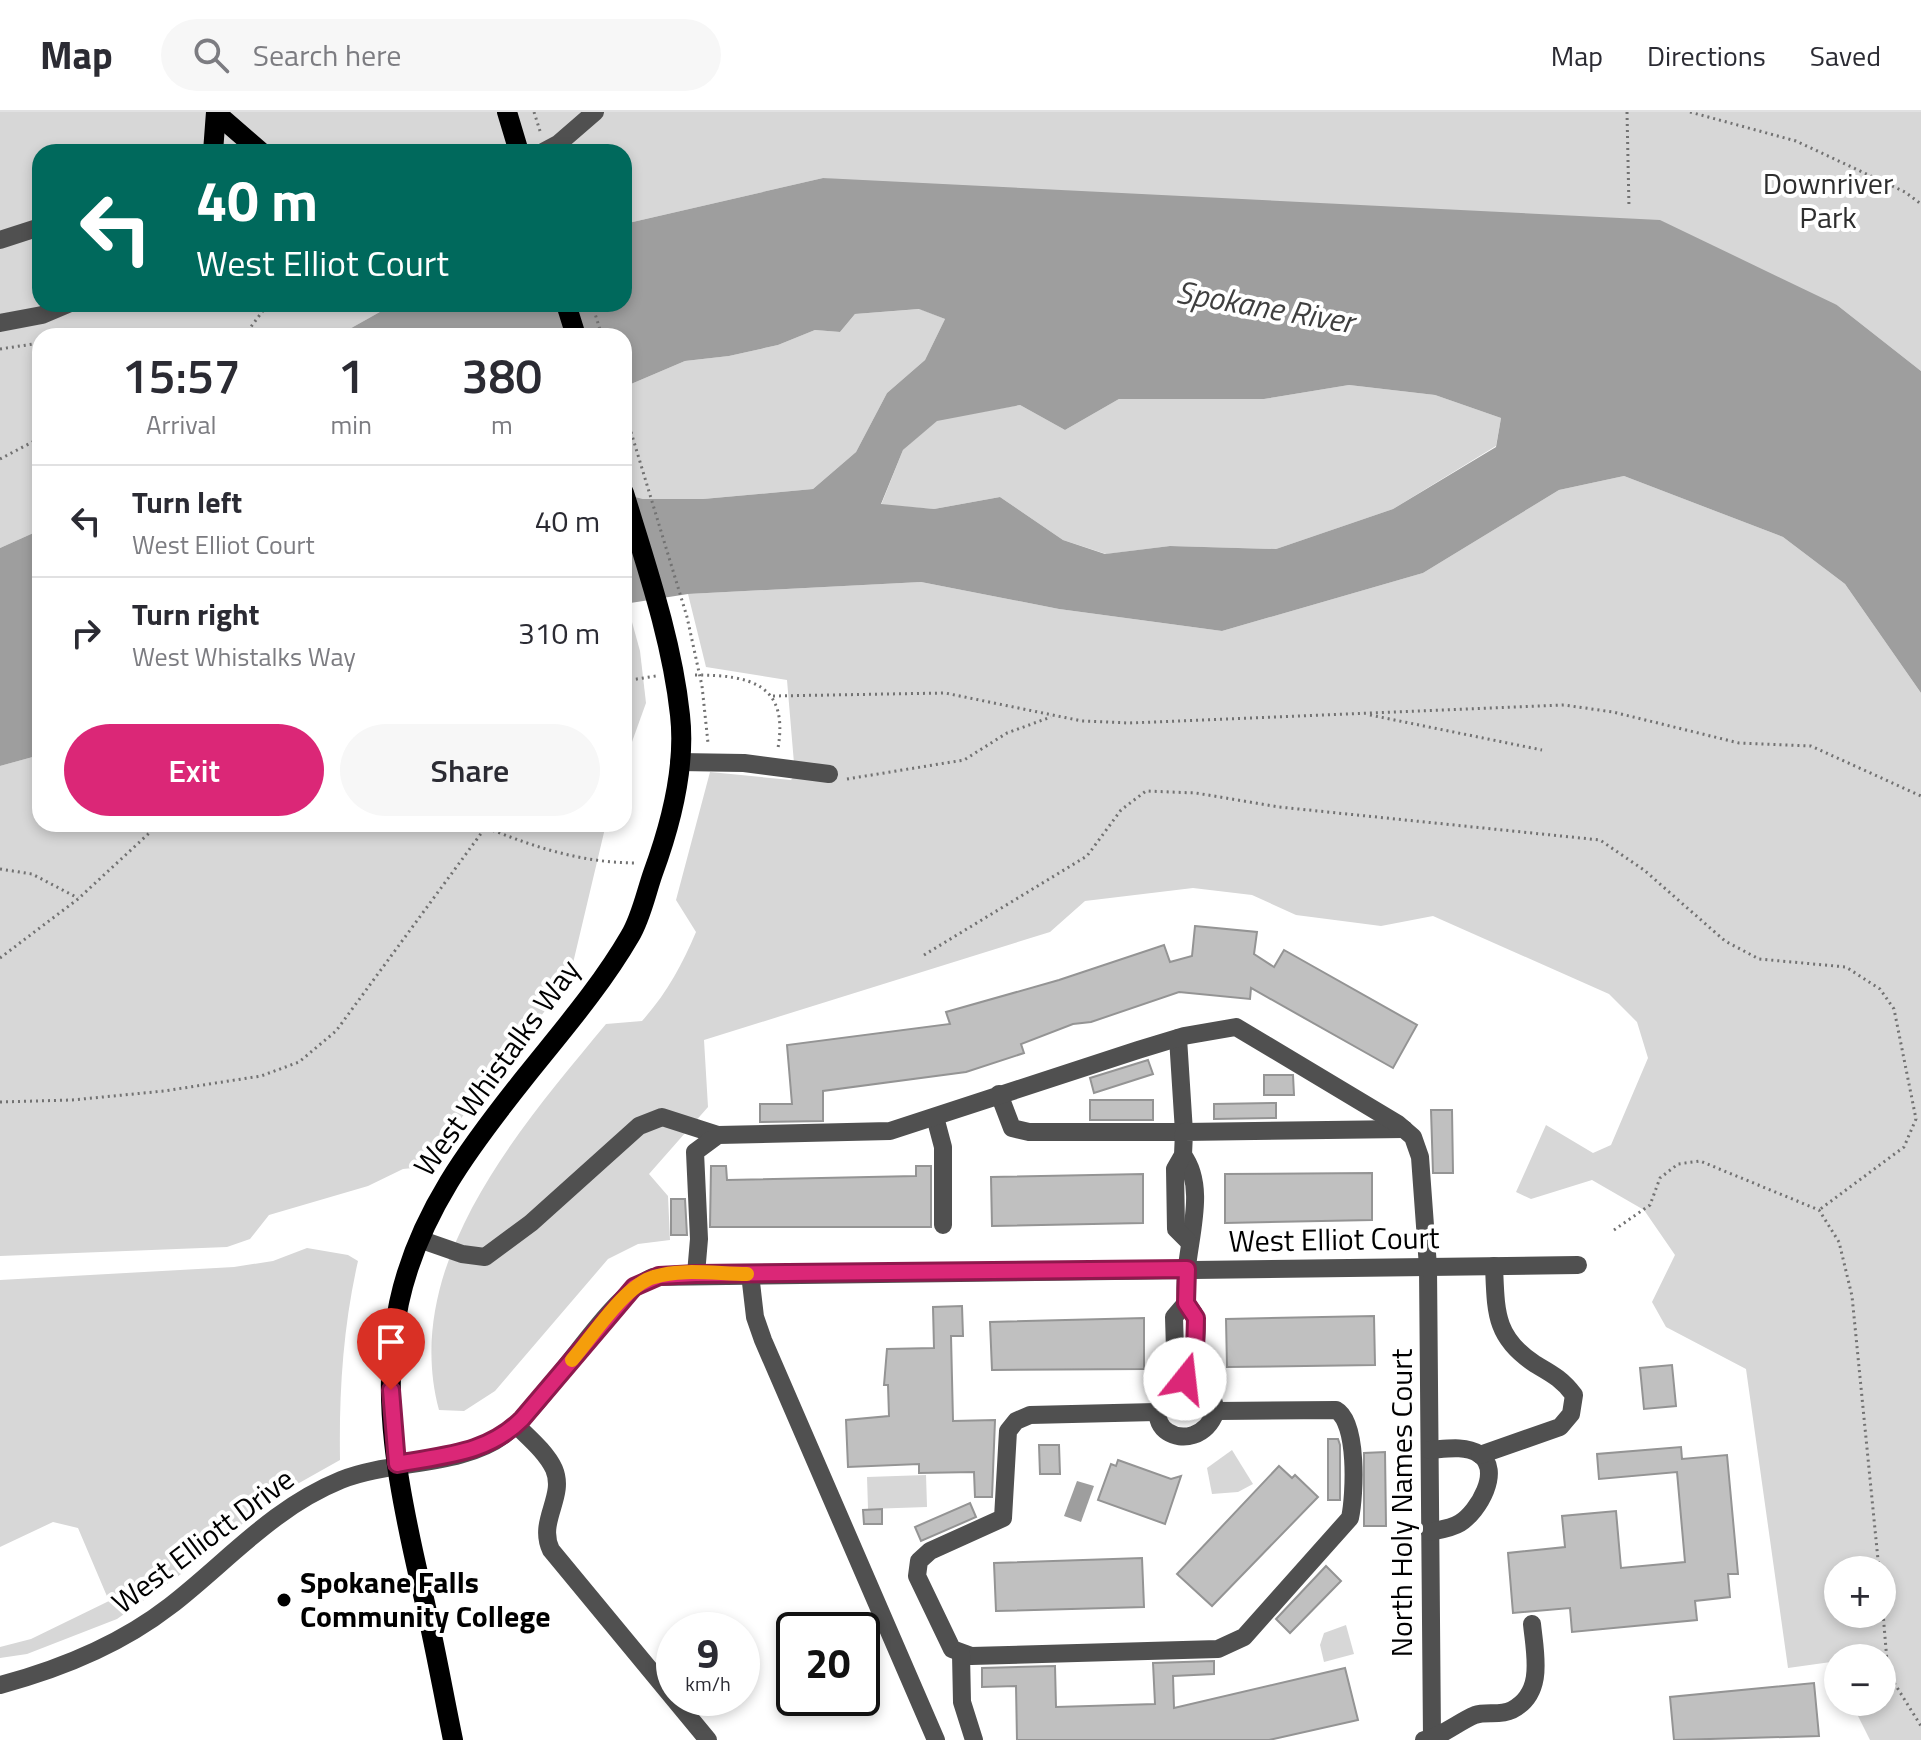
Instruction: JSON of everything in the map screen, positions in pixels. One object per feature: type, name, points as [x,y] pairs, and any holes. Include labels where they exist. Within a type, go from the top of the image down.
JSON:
[{"type":"main road","points":[[214,144],[216,113]]},
{"type":"main road","points":[[216,113],[252,144]]},
{"type":"main road","points":[[507,113],[517,144]]},
{"type":"main road","name":"West Whistalks Way","points":[[453,1740],[411,1549],[397,1464],[391,1407],[392,1349],[399,1301],[419,1239],[436,1201],[463,1158],[586,1000],[632,934],[670,822],[679,762],[680,716],[660,620],[632,521]]},
{"type":"street","points":[[553,144],[595,112]]},
{"type":"street","points":[[0,240],[32,230]]},
{"type":"street","points":[[0,323],[49,312]]},
{"type":"street","points":[[679,762],[744,763],[829,774]]},
{"type":"street","points":[[419,1239],[462,1254],[485,1257],[531,1223],[639,1126],[662,1117],[718,1135],[878,1132],[935,1117],[1178,1038],[1236,1027],[1404,1129]]},
{"type":"street","points":[[1178,1038],[1184,1132],[1183,1155],[1175,1169],[1176,1229],[1188,1241],[1186,1303],[1174,1317],[1175,1350],[1185,1372],[1211,1392],[1216,1411]]},
{"type":"street","points":[[999,1094],[1012,1128],[1029,1132],[1404,1129]]},
{"type":"street","points":[[935,1117],[943,1147],[943,1225]]},
{"type":"street","name":"North Holy Names Court","points":[[1404,1129],[1413,1137],[1420,1157],[1428,1267],[1431,1739]]},
{"type":"street","points":[[696,1274],[699,1239],[695,1152],[705,1141],[718,1135]]},
{"type":"street","name":"West Elliot Court","points":[[397,1464],[469,1452],[498,1439],[516,1425],[634,1287],[659,1276],[1578,1265]]},
{"type":"street","points":[[1480,1455],[1560,1427],[1571,1414],[1574,1395],[1561,1377],[1535,1363],[1503,1335],[1496,1310],[1494,1266]]},
{"type":"street","points":[[750,1274],[755,1317],[763,1340],[936,1740]]},
{"type":"street","points":[[1185,1372],[1158,1400],[1156,1412],[1161,1426],[1173,1437],[1189,1438],[1200,1433],[1216,1411]]},
{"type":"street","points":[[1156,1412],[1030,1415],[1016,1421],[1008,1431],[1003,1518],[930,1551],[919,1561],[917,1576],[942,1636],[952,1649],[961,1654],[1218,1649],[1244,1637],[1350,1518],[1351,1429],[1344,1414],[1336,1410],[1216,1411]]},
{"type":"street","points":[[516,1425],[555,1471],[557,1486],[545,1529],[551,1550],[708,1740]]},
{"type":"street","points":[[1430,1450],[1464,1448],[1480,1455],[1487,1463],[1488,1483],[1477,1508],[1459,1524],[1430,1532]]},
{"type":"street","name":"West Elliott Drive","points":[[0,1685],[56,1667],[132,1631],[188,1592],[283,1510],[340,1481],[397,1464]]},
{"type":"street","points":[[1431,1739],[1478,1714],[1512,1710],[1523,1700],[1534,1684],[1537,1668],[1532,1624]]},
{"type":"street","points":[[961,1654],[962,1702],[974,1740]]},
{"type":"path","points":[[1627,112],[1629,208]]},
{"type":"path","points":[[1690,112],[1796,141],[1905,192],[1921,204]]},
{"type":"path","points":[[0,349],[32,344]]},
{"type":"path","points":[[632,435],[687,617],[702,686],[706,740],[712,752]]},
{"type":"path","points":[[0,459],[32,442]]},
{"type":"path","points":[[691,676],[722,675],[757,685],[773,696],[781,712],[779,745],[772,768]]},
{"type":"path","points":[[632,680],[660,676]]},
{"type":"path","points":[[773,696],[945,693],[1055,716],[1129,723],[1564,705],[1613,712],[1739,743],[1811,746],[1921,796]]},
{"type":"path","points":[[1362,713],[1542,750]]},
{"type":"path","points":[[829,774],[853,780],[964,760],[1007,733],[1055,716]]},
{"type":"path","points":[[924,955],[1087,856],[1121,810],[1146,791],[1196,793],[1279,807],[1600,840],[1644,870],[1725,941],[1759,959],[1846,967],[1880,989],[1894,1009],[1916,1119],[1904,1147],[1819,1210]]},
{"type":"path","points":[[0,958],[78,899],[150,832]]},
{"type":"path","points":[[0,1102],[72,1100],[164,1091],[261,1076],[299,1062],[336,1031],[483,832]]},
{"type":"path","points":[[500,832],[541,850],[598,863],[657,863]]},
{"type":"path","points":[[0,869],[32,874],[78,899]]},
{"type":"path","points":[[1614,1230],[1650,1205],[1660,1178],[1678,1164],[1700,1161],[1819,1210],[1839,1242],[1852,1296],[1878,1556]]},
{"type":"path","points":[[1884,1628],[1888,1673],[1921,1726]]},
{"type":"green space","name":"Downriver Park","points":[[0,112],[1921,112],[1921,371],[1837,305],[823,178],[632,222],[632,144],[32,144],[32,312],[380,312],[351,328],[32,328],[32,534],[0,548]]},
{"type":"green space","points":[[920,309],[945,319],[925,360],[887,393],[856,452],[813,489],[703,499],[643,499],[632,496],[632,384],[685,361],[729,356],[778,345],[815,330],[840,332],[855,314]]},
{"type":"green space","points":[[1349,385],[1435,395],[1501,418],[1496,446],[1393,509],[1276,549],[1170,546],[1106,554],[1063,540],[1000,497],[934,509],[881,505],[903,450],[937,420],[1020,405],[1065,430],[1119,399],[1264,399]]},
{"type":"green space","points":[[1624,476],[1783,537],[1845,584],[1921,693],[1921,1740],[1870,1740],[1858,1716],[1896,1716],[1896,1644],[1824,1644],[1824,1663],[1788,1668],[1746,1369],[1666,1327],[1652,1302],[1675,1255],[1644,1210],[1592,1180],[1531,1199],[1516,1192],[1546,1125],[1593,1153],[1611,1145],[1648,1058],[1637,1022],[1609,994],[1433,916],[1381,926],[1296,915],[1252,895],[1193,888],[1085,901],[1050,932],[704,1040],[708,1107],[649,1174],[668,1196],[670,1240],[638,1244],[608,1259],[495,1391],[464,1411],[439,1410],[431,1356],[437,1303],[452,1251],[476,1201],[505,1153],[573,1064],[606,1024],[642,1021],[679,967],[696,932],[676,900],[710,772],[791,780],[795,775],[787,680],[706,667],[688,594],[921,582],[1059,609],[1222,631],[1423,573],[1559,490]]},
{"type":"green space","points":[[632,622],[640,651],[646,703],[632,742]]},
{"type":"green space","points":[[32,757],[32,832],[604,832],[569,980],[423,1167],[403,1169],[368,1186],[269,1215],[250,1239],[227,1247],[0,1256],[0,766]]},
{"type":"green space","points":[[307,1248],[348,1255],[358,1261],[343,1360],[340,1460],[276,1496],[184,1572],[117,1619],[27,1654],[0,1658],[0,1647],[31,1639],[109,1601],[78,1528],[53,1522],[0,1547],[0,1280],[234,1267],[273,1261]]},
{"type":"green space","points":[[1232,1450],[1253,1484],[1238,1492],[1212,1494],[1207,1468]]},
{"type":"green space","points":[[926,1475],[927,1507],[868,1509],[867,1477]]},
{"type":"green space","points":[[1346,1625],[1354,1654],[1324,1662],[1320,1645],[1324,1633]]},
{"type":"water","name":"Spokane River","points":[[823,178],[1660,220],[1837,305],[1921,371],[1921,693],[1845,584],[1783,537],[1624,476],[1559,490],[1423,573],[1222,631],[1059,609],[921,582],[688,594],[632,603],[632,496],[643,499],[703,499],[813,489],[856,452],[887,393],[925,360],[945,319],[919,309],[855,314],[840,332],[815,330],[778,345],[729,356],[685,361],[632,384],[632,328],[351,328],[380,312],[632,312],[632,222]],"holes":[[[1349,385],[1435,395],[1501,418],[1496,447],[1393,509],[1276,549],[1170,546],[1105,554],[1063,540],[1000,497],[934,509],[881,504],[903,450],[937,421],[1020,405],[1065,430],[1119,399],[1264,399]]]},
{"type":"water","points":[[32,534],[32,757],[0,766],[0,548]]},
{"type":"water","points":[[1077,1481],[1094,1486],[1081,1522],[1064,1516]]},
{"type":"building","points":[[1195,926],[1257,932],[1254,954],[1274,967],[1284,950],[1417,1025],[1393,1068],[1251,988],[1250,999],[1179,992],[1091,1022],[1073,1024],[1021,1044],[1024,1053],[966,1072],[823,1091],[823,1121],[760,1122],[760,1104],[792,1104],[787,1045],[950,1024],[946,1012],[1059,980],[1164,945],[1170,962],[1192,956]]},
{"type":"building","points":[[1148,1060],[1153,1074],[1094,1093],[1090,1078]]},
{"type":"building","points":[[1264,1075],[1293,1075],[1294,1095],[1264,1095]]},
{"type":"building","points":[[1090,1100],[1153,1100],[1153,1120],[1090,1120]]},
{"type":"building","points":[[1276,1103],[1276,1118],[1214,1119],[1214,1104]]},
{"type":"building","points":[[1431,1110],[1452,1110],[1453,1173],[1433,1173]]},
{"type":"building","points":[[711,1166],[726,1166],[727,1180],[916,1176],[916,1166],[931,1166],[931,1227],[710,1227]]},
{"type":"building","points":[[1372,1173],[1372,1220],[1225,1223],[1225,1174]]},
{"type":"building","points":[[1143,1174],[1143,1223],[992,1226],[991,1177]]},
{"type":"building","points":[[671,1199],[685,1199],[687,1235],[671,1235]]},
{"type":"building","points":[[962,1306],[963,1336],[951,1336],[953,1421],[995,1420],[992,1497],[975,1497],[974,1472],[919,1473],[919,1464],[848,1467],[846,1420],[889,1416],[888,1385],[884,1385],[887,1349],[934,1348],[933,1307]]},
{"type":"building","points":[[1374,1316],[1375,1365],[1227,1367],[1226,1319]]},
{"type":"building","points":[[1144,1318],[1144,1369],[992,1370],[990,1322]]},
{"type":"building","points":[[1672,1365],[1676,1406],[1644,1409],[1640,1368]]},
{"type":"building","points":[[1328,1439],[1338,1439],[1340,1445],[1340,1500],[1328,1500]]},
{"type":"building","points":[[1039,1445],[1059,1445],[1060,1474],[1040,1474]]},
{"type":"building","points":[[1681,1447],[1682,1459],[1727,1455],[1738,1574],[1728,1574],[1730,1597],[1695,1601],[1697,1620],[1572,1632],[1570,1608],[1513,1613],[1508,1553],[1565,1547],[1562,1516],[1616,1511],[1621,1568],[1685,1562],[1677,1472],[1599,1479],[1597,1454]]},
{"type":"building","points":[[1385,1452],[1386,1526],[1364,1526],[1364,1453]]},
{"type":"building","points":[[1118,1460],[1171,1479],[1181,1476],[1165,1524],[1098,1500],[1111,1464],[1116,1466]]},
{"type":"building","points":[[1279,1466],[1292,1478],[1295,1475],[1318,1497],[1212,1606],[1177,1574]]},
{"type":"building","points":[[970,1503],[976,1517],[921,1541],[915,1527]]},
{"type":"building","points":[[882,1509],[882,1524],[864,1524],[863,1510]]},
{"type":"building","points":[[1142,1558],[1144,1607],[996,1611],[994,1563]]},
{"type":"building","points":[[1326,1566],[1341,1581],[1290,1633],[1276,1619]]},
{"type":"building","points":[[1214,1661],[1214,1674],[1173,1676],[1174,1708],[1345,1668],[1358,1720],[1269,1740],[1017,1740],[1016,1686],[982,1687],[982,1668],[1055,1666],[1056,1707],[1155,1704],[1153,1663]]},
{"type":"building","points":[[1814,1683],[1819,1736],[1674,1740],[1670,1697]]},
{"type":"slow traffic","points":[[572,1360],[634,1287],[648,1279],[664,1275],[747,1274]]},
{"type":"place","name":"Spokane Falls Community College","points":[[284,1600]]},
{"type":"route","points":[[391,1390],[397,1464],[480,1448],[498,1439],[522,1419],[634,1287],[659,1276],[696,1274],[1187,1269],[1186,1303],[1196,1318],[1195,1353],[1185,1364],[1185,1379]]}]
